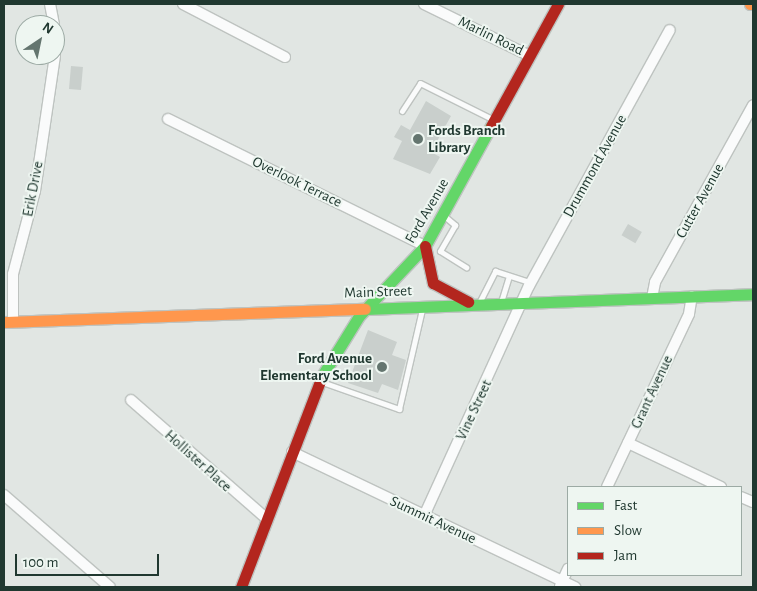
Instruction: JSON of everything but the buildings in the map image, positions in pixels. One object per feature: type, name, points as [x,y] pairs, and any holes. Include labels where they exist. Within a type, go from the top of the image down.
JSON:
[{"type":"main road","name":"Ford Avenue","points":[[241,587],[319,381],[336,347],[366,308],[427,243],[558,4]]},
{"type":"main road","points":[[427,243],[426,268],[433,283],[450,295],[479,304]]},
{"type":"main road","name":"Main Street","points":[[9,321],[753,294]]},
{"type":"street","points":[[183,4],[285,57]]},
{"type":"street","name":"Marlin Road","points":[[424,4],[530,56]]},
{"type":"street","name":"Drummond Avenue","points":[[524,302],[531,283],[670,30]]},
{"type":"street","name":"Erik Drive","points":[[9,321],[13,274],[35,190],[53,65]]},
{"type":"street","name":"Cutter Avenue","points":[[652,298],[656,282],[753,105]]},
{"type":"street","name":"Overlook Terrace","points":[[168,118],[427,243]]},
{"type":"street","name":"Grant Avenue","points":[[607,486],[689,314],[692,296]]},
{"type":"street","name":"Vine Street","points":[[424,516],[524,302]]},
{"type":"street","name":"Hollister Place","points":[[131,400],[267,519]]},
{"type":"street","points":[[628,443],[719,486]]},
{"type":"street","name":"Summit Avenue","points":[[292,452],[561,584],[575,587]]},
{"type":"street","points":[[5,497],[110,587]]},
{"type":"street","points":[[561,584],[567,571]]},
{"type":"lane","points":[[402,111],[420,83],[495,120]]},
{"type":"lane","points":[[443,214],[455,225],[440,250],[466,267]]},
{"type":"lane","points":[[427,243],[442,246]]},
{"type":"lane","points":[[479,304],[495,271],[531,283]]},
{"type":"lane","points":[[501,303],[509,276]]},
{"type":"lane","points":[[319,381],[399,409],[423,306]]},
{"type":"traffic: fast","points":[[322,376],[359,316],[425,246],[491,126]]},
{"type":"traffic: fast","points":[[365,309],[753,294]]},
{"type":"traffic: slow","points":[[4,322],[365,309]]},
{"type":"traffic: jam","points":[[491,126],[558,4]]},
{"type":"traffic: jam","points":[[425,246],[433,283],[468,302]]},
{"type":"traffic: jam","points":[[241,587],[322,376]]},
{"type":"place","name":"Fords Branch Library","points":[[418,139]]},
{"type":"place","name":"Ford Avenue Elementary School","points":[[382,367]]}]
